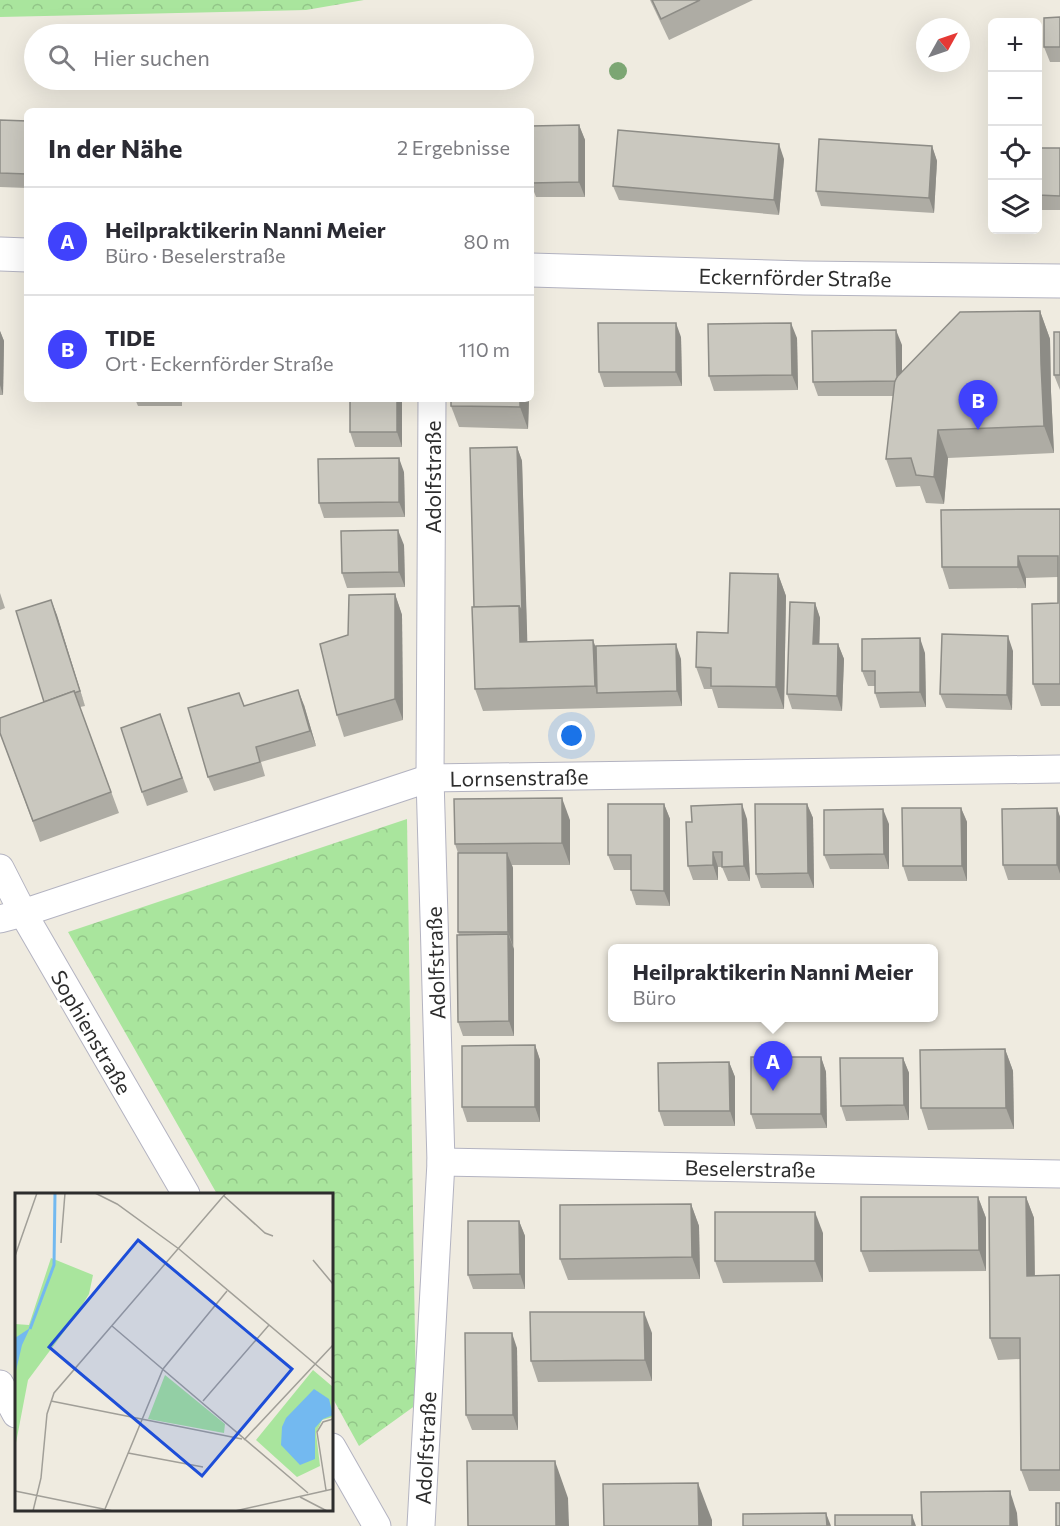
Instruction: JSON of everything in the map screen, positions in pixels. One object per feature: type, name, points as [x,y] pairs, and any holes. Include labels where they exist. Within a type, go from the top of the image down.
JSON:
[{"type":"street","points":[[0,254],[24,255]]},
{"type":"street","name":"Eckernförder Straße","points":[[534,270],[782,278],[1060,281]]},
{"type":"street","name":"Adolfstraße","points":[[421,1526],[441,1162],[430,778],[432,402]]},
{"type":"street","name":"Lornsenstraße","points":[[12,916],[430,778],[1060,769]]},
{"type":"street","name":"Sophienstraße","points":[[0,868],[12,916],[185,1193]]},
{"type":"street","name":"Beselerstraße","points":[[441,1162],[1060,1174]]},
{"type":"street","points":[[0,1384],[15,1412]]},
{"type":"street","points":[[333,1449],[377,1526]]},
{"type":"green space","points":[[0,0],[364,0],[306,10],[0,17]]},
{"type":"green space","points":[[407,819],[416,1405],[359,1446],[333,1399],[333,1193],[216,1193],[68,932]]},
{"type":"building","points":[[652,0],[700,0],[661,19]]},
{"type":"building","points":[[1060,17],[1060,47],[1044,47],[1044,18]]},
{"type":"building","points":[[0,120],[24,121],[24,174],[0,173]]},
{"type":"building","points":[[579,125],[579,182],[534,183],[534,126]]},
{"type":"building","points":[[618,130],[779,144],[774,200],[613,186]]},
{"type":"building","points":[[819,139],[932,146],[929,198],[816,191]]},
{"type":"building","points":[[1042,148],[1060,148],[1060,196],[1042,195]]},
{"type":"building","points":[[1040,311],[1044,426],[938,430],[934,477],[916,475],[911,458],[886,459],[895,379],[960,312]]},
{"type":"building","points":[[598,323],[676,323],[676,372],[599,372]]},
{"type":"building","points":[[791,323],[792,375],[709,376],[708,324]]},
{"type":"building","points":[[896,330],[897,377],[895,381],[813,382],[812,331]]},
{"type":"building","points":[[1054,332],[1060,332],[1060,375],[1054,375]]},
{"type":"building","points":[[350,402],[397,402],[397,432],[350,432]]},
{"type":"building","points":[[451,402],[520,402],[520,407],[451,406]]},
{"type":"building","points":[[517,447],[522,612],[519,606],[474,607],[470,448]]},
{"type":"building","points":[[399,458],[399,502],[319,503],[318,459]]},
{"type":"building","points":[[1060,509],[1060,684],[1033,684],[1032,604],[1058,603],[1058,556],[1018,556],[1018,567],[942,567],[941,510]]},
{"type":"building","points":[[398,530],[399,572],[342,573],[341,531]]},
{"type":"building","points":[[730,573],[778,574],[776,687],[711,686],[711,668],[696,667],[697,632],[728,633]]},
{"type":"building","points":[[395,594],[395,699],[337,715],[320,644],[348,635],[349,595]]},
{"type":"building","points":[[51,600],[80,691],[44,702],[16,611]]},
{"type":"building","points":[[790,602],[815,603],[813,644],[838,644],[837,696],[787,694]]},
{"type":"building","points":[[519,606],[520,642],[593,640],[595,686],[475,689],[472,607]]},
{"type":"building","points":[[942,634],[1008,636],[1007,695],[940,694]]},
{"type":"building","points":[[920,638],[920,692],[875,693],[875,671],[862,671],[862,639]]},
{"type":"building","points":[[676,644],[677,691],[597,693],[596,646]]},
{"type":"building","points":[[298,690],[310,731],[256,747],[260,762],[208,777],[188,708],[239,693],[244,706]]},
{"type":"building","points":[[74,691],[111,792],[33,821],[0,733],[0,718]]},
{"type":"building","points":[[160,714],[182,778],[142,792],[121,728]]},
{"type":"building","points":[[562,798],[562,843],[455,844],[454,799]]},
{"type":"building","points":[[608,804],[664,804],[664,891],[631,890],[631,855],[608,855]]},
{"type":"building","points":[[742,804],[744,866],[722,867],[722,852],[713,852],[713,865],[688,866],[686,822],[692,822],[691,806]]},
{"type":"building","points":[[755,804],[807,804],[808,873],[756,874]]},
{"type":"building","points":[[902,808],[961,808],[962,866],[903,866]]},
{"type":"building","points":[[1057,808],[1057,865],[1003,865],[1002,809]]},
{"type":"building","points":[[883,809],[884,854],[824,855],[824,810]]},
{"type":"building","points":[[458,853],[507,853],[508,932],[458,932]]},
{"type":"building","points":[[508,934],[509,1021],[458,1022],[457,935]]},
{"type":"building","points":[[535,1045],[535,1107],[462,1107],[462,1046]]},
{"type":"building","points":[[1005,1049],[1006,1108],[921,1108],[920,1050]]},
{"type":"building","points":[[751,1057],[821,1057],[821,1114],[751,1114]]},
{"type":"building","points":[[840,1058],[903,1058],[904,1105],[841,1106]]},
{"type":"building","points":[[729,1062],[730,1111],[659,1111],[658,1063]]},
{"type":"building","points":[[861,1197],[978,1197],[979,1250],[861,1251]]},
{"type":"building","points":[[989,1197],[1026,1197],[1027,1276],[1060,1275],[1060,1470],[1021,1470],[1020,1338],[990,1338]]},
{"type":"building","points":[[691,1204],[692,1257],[560,1259],[560,1205]]},
{"type":"building","points":[[715,1212],[815,1212],[815,1261],[715,1261]]},
{"type":"building","points":[[468,1221],[519,1221],[520,1274],[468,1275]]},
{"type":"building","points":[[530,1312],[644,1312],[645,1360],[531,1361]]},
{"type":"building","points":[[465,1333],[512,1333],[513,1415],[466,1415]]},
{"type":"building","points":[[467,1461],[555,1461],[556,1526],[468,1526]]},
{"type":"building","points":[[698,1483],[699,1526],[604,1526],[603,1484]]},
{"type":"building","points":[[1010,1491],[1010,1526],[922,1526],[921,1492]]},
{"type":"building","points":[[1056,1503],[1060,1503],[1060,1526],[1056,1526]]},
{"type":"building","points":[[826,1513],[827,1526],[743,1526],[743,1514]]},
{"type":"building","points":[[835,1515],[912,1515],[912,1526],[835,1526]]},
{"type":"place","name":"TIDE","points":[[978,430]]},
{"type":"place","name":"Heilpraktikerin Nanni Meier","points":[[773,1091]]}]
